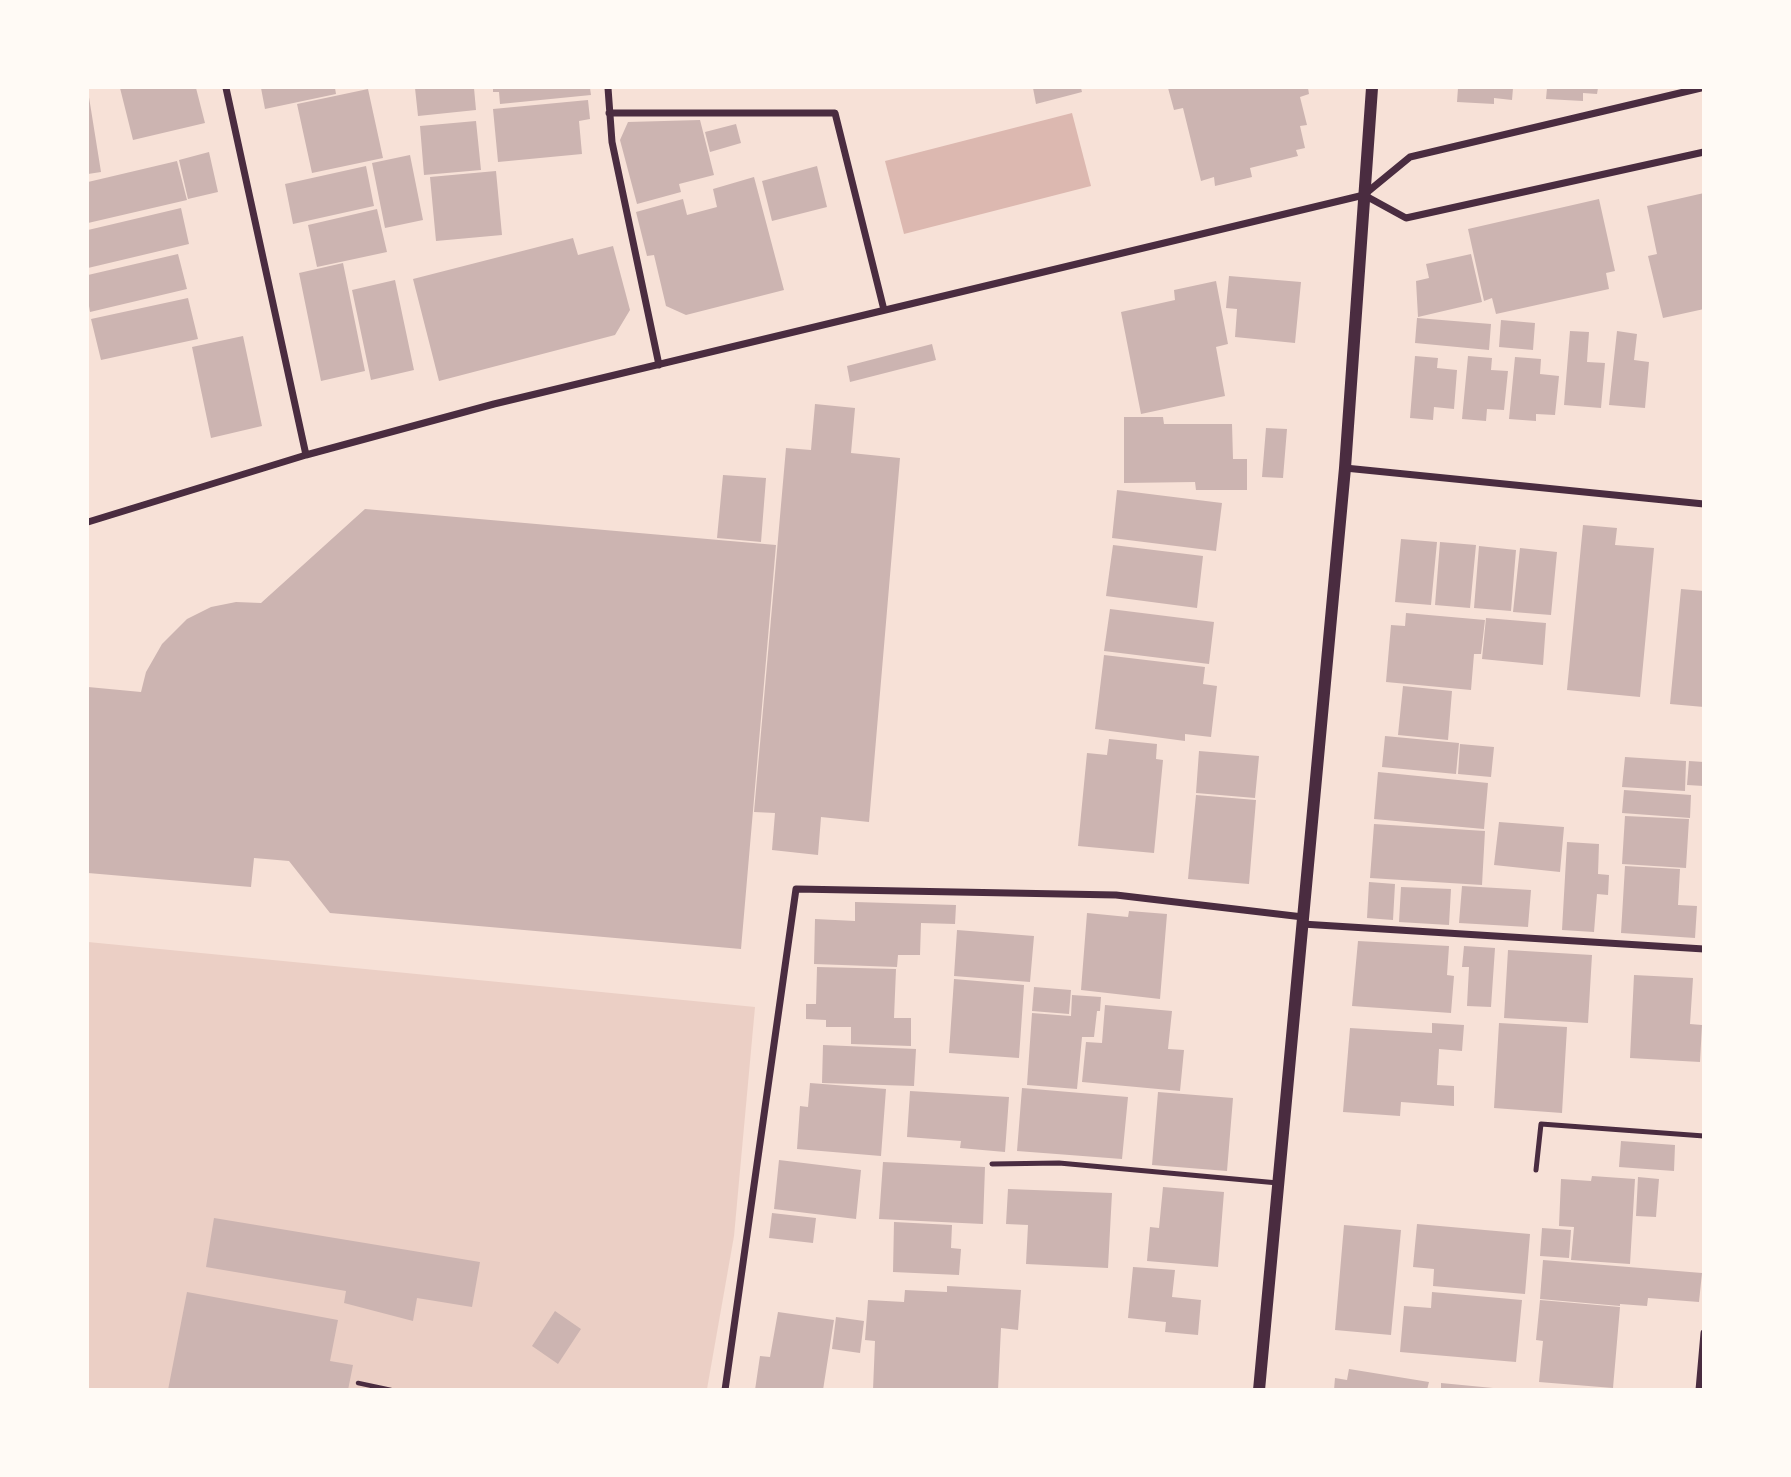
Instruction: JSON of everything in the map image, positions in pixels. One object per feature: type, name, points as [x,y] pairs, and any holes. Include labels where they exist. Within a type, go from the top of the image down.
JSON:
[{"type":"street","points":[[226,88],[306,455]]},
{"type":"street","points":[[607,88],[612,142],[659,365]]},
{"type":"street","points":[[1259,1390],[1345,468],[1372,88]]},
{"type":"street","points":[[88,522],[306,455],[494,404],[1364,195],[1409,156],[1701,88]]},
{"type":"street","points":[[609,113],[835,113],[884,310]]},
{"type":"street","points":[[1364,195],[1406,218],[1703,152]]},
{"type":"street","points":[[1345,468],[1703,504]]},
{"type":"street","points":[[725,1390],[796,889],[1116,895],[1302,921],[1703,949]]},
{"type":"street","points":[[1699,1390],[1703,1333]]},
{"type":"lane","points":[[1536,1170],[1541,1124],[1703,1136]]},
{"type":"lane","points":[[992,1164],[1059,1163],[1278,1183]]},
{"type":"path","points":[[358,1383],[391,1390]]},
{"type":"shaded area","points":[[1072,113],[1091,186],[904,234],[885,161]]},
{"type":"shaded area","points":[[88,942],[755,1007],[734,1236],[707,1389],[88,1389]]},
{"type":"building","points":[[120,88],[196,88],[205,123],[133,140]]},
{"type":"building","points":[[261,88],[335,88],[336,94],[265,109]]},
{"type":"building","points":[[415,88],[474,88],[476,110],[418,116]]},
{"type":"building","points":[[493,88],[590,88],[591,95],[500,104],[499,92],[493,92]]},
{"type":"building","points":[[1033,88],[1081,88],[1082,92],[1036,104]]},
{"type":"building","points":[[1168,88],[1308,88],[1309,94],[1300,97],[1307,125],[1300,126],[1305,148],[1296,150],[1298,156],[1250,168],[1252,177],[1215,186],[1214,177],[1201,181],[1183,108],[1174,110]]},
{"type":"building","points":[[1458,88],[1513,88],[1512,100],[1494,98],[1494,104],[1457,102]]},
{"type":"building","points":[[1547,88],[1598,88],[1597,94],[1583,93],[1583,101],[1546,99]]},
{"type":"building","points":[[368,89],[383,158],[312,173],[297,104]]},
{"type":"building","points":[[88,91],[101,172],[88,174]]},
{"type":"building","points":[[588,100],[590,119],[579,121],[582,154],[498,162],[493,109]]},
{"type":"building","points":[[700,120],[714,175],[679,184],[681,192],[637,204],[620,140],[628,122]]},
{"type":"building","points":[[476,121],[481,170],[424,175],[420,126]]},
{"type":"building","points":[[736,124],[741,143],[710,152],[705,132]]},
{"type":"building","points":[[209,152],[218,192],[188,199],[179,160]]},
{"type":"building","points":[[410,155],[423,220],[385,228],[372,163]]},
{"type":"building","points":[[177,161],[187,200],[88,223],[88,182]]},
{"type":"building","points":[[366,166],[374,206],[293,224],[285,184]]},
{"type":"building","points":[[817,166],[827,207],[772,221],[762,181]]},
{"type":"building","points":[[496,171],[502,235],[436,241],[430,177]]},
{"type":"building","points":[[754,177],[784,290],[686,315],[666,306],[654,255],[647,256],[636,212],[683,199],[687,215],[717,207],[713,189]]},
{"type":"building","points":[[1704,193],[1704,309],[1663,318],[1648,256],[1657,254],[1647,206]]},
{"type":"building","points":[[1599,199],[1615,271],[1606,273],[1609,289],[1496,314],[1492,298],[1484,301],[1468,229]]},
{"type":"building","points":[[181,208],[189,244],[88,268],[88,230]]},
{"type":"building","points":[[377,209],[387,252],[317,267],[308,225]]},
{"type":"building","points":[[573,238],[578,255],[613,246],[630,310],[615,335],[439,381],[413,279]]},
{"type":"building","points":[[178,254],[187,289],[90,312],[88,275]]},
{"type":"building","points":[[1471,254],[1482,302],[1418,317],[1416,281],[1429,278],[1426,264]]},
{"type":"building","points":[[343,263],[365,371],[321,381],[299,273]]},
{"type":"building","points":[[1229,276],[1301,282],[1295,343],[1235,337],[1237,309],[1226,308]]},
{"type":"building","points":[[395,280],[414,370],[371,380],[352,290]]},
{"type":"building","points":[[1216,281],[1228,344],[1216,347],[1225,396],[1141,414],[1121,312],[1175,300],[1174,290]]},
{"type":"building","points":[[188,298],[198,339],[101,360],[91,319]]},
{"type":"building","points":[[1417,318],[1491,324],[1489,350],[1415,343]]},
{"type":"building","points":[[1501,320],[1535,323],[1533,350],[1499,347]]},
{"type":"building","points":[[1570,331],[1589,332],[1587,362],[1605,363],[1601,408],[1564,405]]},
{"type":"building","points":[[1617,331],[1637,334],[1634,360],[1649,362],[1645,408],[1609,405]]},
{"type":"building","points":[[243,336],[262,426],[211,438],[192,347]]},
{"type":"building","points":[[932,344],[936,360],[850,382],[847,366]]},
{"type":"building","points":[[1415,356],[1438,358],[1437,368],[1457,370],[1454,409],[1434,407],[1433,420],[1410,418]]},
{"type":"building","points":[[1468,356],[1492,358],[1491,370],[1508,371],[1504,410],[1487,409],[1486,421],[1462,419]]},
{"type":"building","points":[[1515,357],[1541,359],[1540,374],[1559,376],[1555,415],[1536,414],[1536,421],[1509,419]]},
{"type":"building","points":[[815,404],[855,408],[851,453],[900,458],[869,822],[821,817],[818,855],[772,850],[775,813],[754,812],[786,448],[811,450]]},
{"type":"building","points":[[1124,417],[1163,417],[1164,424],[1232,424],[1233,459],[1247,459],[1247,490],[1196,490],[1195,482],[1124,483]]},
{"type":"building","points":[[1266,428],[1287,429],[1283,478],[1262,477]]},
{"type":"building","points":[[723,475],[766,478],[761,542],[717,538]]},
{"type":"building","points":[[1117,490],[1222,503],[1216,551],[1112,538]]},
{"type":"building","points":[[365,509],[776,545],[741,949],[330,913],[289,861],[254,858],[251,887],[88,873],[88,687],[141,692],[146,672],[162,644],[187,619],[211,607],[236,602],[261,603]]},
{"type":"building","points":[[1583,525],[1617,528],[1615,545],[1654,548],[1640,697],[1567,690]]},
{"type":"building","points":[[1401,539],[1437,542],[1431,605],[1395,602]]},
{"type":"building","points":[[1440,542],[1476,545],[1470,608],[1435,605]]},
{"type":"building","points":[[1113,545],[1203,556],[1197,608],[1106,596]]},
{"type":"building","points":[[1479,546],[1516,550],[1511,611],[1474,608]]},
{"type":"building","points":[[1520,548],[1557,552],[1551,615],[1513,612]]},
{"type":"building","points":[[1681,589],[1704,591],[1704,707],[1670,704]]},
{"type":"building","points":[[1110,609],[1214,622],[1209,664],[1104,651]]},
{"type":"building","points":[[1406,613],[1485,620],[1481,654],[1474,654],[1471,690],[1386,682],[1391,625],[1405,626]]},
{"type":"building","points":[[1486,618],[1546,623],[1543,665],[1482,659]]},
{"type":"building","points":[[1104,655],[1205,667],[1203,684],[1217,686],[1211,737],[1185,734],[1185,741],[1095,729]]},
{"type":"building","points":[[1403,686],[1452,691],[1448,740],[1398,735]]},
{"type":"building","points":[[1385,736],[1459,743],[1456,774],[1382,767]]},
{"type":"building","points":[[1109,739],[1157,744],[1156,759],[1163,760],[1154,853],[1078,846],[1087,753],[1107,755]]},
{"type":"building","points":[[1460,744],[1494,747],[1491,777],[1458,774]]},
{"type":"building","points":[[1199,751],[1259,756],[1255,798],[1196,793]]},
{"type":"building","points":[[1625,757],[1686,761],[1685,791],[1622,787]]},
{"type":"building","points":[[1689,761],[1704,762],[1704,786],[1687,785]]},
{"type":"building","points":[[1378,772],[1488,783],[1484,829],[1374,819]]},
{"type":"building","points":[[1624,790],[1691,795],[1690,818],[1622,813]]},
{"type":"building","points":[[1196,795],[1256,800],[1249,884],[1188,879]]},
{"type":"building","points":[[1625,816],[1689,819],[1686,868],[1622,864]]},
{"type":"building","points":[[1499,822],[1564,827],[1560,872],[1494,865]]},
{"type":"building","points":[[1374,824],[1485,831],[1482,885],[1370,878]]},
{"type":"building","points":[[1567,842],[1599,844],[1598,874],[1609,875],[1608,895],[1597,894],[1594,932],[1562,930]]},
{"type":"building","points":[[1625,866],[1680,869],[1678,905],[1697,906],[1695,938],[1621,933]]},
{"type":"building","points":[[1369,882],[1395,884],[1393,920],[1367,918]]},
{"type":"building","points":[[1462,886],[1531,890],[1528,927],[1459,923]]},
{"type":"building","points":[[1401,887],[1451,889],[1449,925],[1399,922]]},
{"type":"building","points":[[855,902],[956,905],[955,924],[921,923],[920,955],[898,955],[897,967],[814,964],[815,919],[855,921]]},
{"type":"building","points":[[1129,911],[1167,914],[1160,999],[1081,990],[1087,913],[1128,917]]},
{"type":"building","points":[[957,930],[1034,936],[1030,982],[954,976]]},
{"type":"building","points":[[1358,941],[1449,946],[1447,975],[1454,976],[1451,1013],[1352,1006]]},
{"type":"building","points":[[1464,946],[1495,948],[1491,1007],[1467,1006],[1469,967],[1462,967]]},
{"type":"building","points":[[1508,950],[1592,955],[1588,1023],[1504,1018]]},
{"type":"building","points":[[817,967],[896,969],[894,1018],[911,1018],[911,1046],[851,1044],[851,1027],[826,1027],[826,1020],[806,1019],[806,1004],[816,1004]]},
{"type":"building","points":[[1634,975],[1693,978],[1690,1024],[1702,1025],[1700,1062],[1630,1058]]},
{"type":"building","points":[[954,979],[1024,985],[1019,1058],[949,1053]]},
{"type":"building","points":[[1034,987],[1071,990],[1069,1014],[1032,1011]]},
{"type":"building","points":[[1072,995],[1101,997],[1094,1037],[1082,1037],[1077,1089],[1027,1085],[1032,1013],[1071,1016]]},
{"type":"building","points":[[1105,1005],[1172,1011],[1168,1049],[1184,1050],[1180,1091],[1082,1082],[1086,1042],[1102,1043]]},
{"type":"building","points":[[1432,1023],[1464,1025],[1462,1051],[1439,1049],[1437,1085],[1454,1086],[1454,1106],[1401,1102],[1400,1116],[1343,1112],[1350,1028],[1432,1033]]},
{"type":"building","points":[[1499,1023],[1567,1027],[1562,1113],[1494,1108]]},
{"type":"building","points":[[823,1045],[916,1049],[914,1086],[822,1083]]},
{"type":"building","points":[[810,1083],[886,1089],[881,1156],[797,1149],[800,1106],[808,1107]]},
{"type":"building","points":[[1022,1088],[1128,1097],[1122,1159],[1017,1151]]},
{"type":"building","points":[[910,1091],[1009,1097],[1005,1152],[960,1148],[961,1141],[907,1137]]},
{"type":"building","points":[[1158,1092],[1233,1098],[1227,1171],[1152,1165]]},
{"type":"building","points":[[1621,1141],[1675,1145],[1674,1171],[1619,1167]]},
{"type":"building","points":[[779,1160],[861,1170],[856,1219],[774,1209]]},
{"type":"building","points":[[883,1162],[985,1167],[983,1224],[879,1219]]},
{"type":"building","points":[[1592,1176],[1635,1179],[1630,1264],[1571,1260],[1574,1227],[1559,1226],[1561,1179],[1591,1181]]},
{"type":"building","points":[[1638,1177],[1659,1179],[1656,1217],[1636,1216]]},
{"type":"building","points":[[1163,1187],[1224,1192],[1218,1267],[1147,1261],[1150,1227],[1159,1228]]},
{"type":"building","points":[[1008,1189],[1112,1193],[1108,1268],[1026,1264],[1028,1225],[1006,1224]]},
{"type":"building","points":[[772,1213],[816,1218],[813,1243],[769,1238]]},
{"type":"building","points":[[214,1218],[480,1262],[472,1307],[417,1298],[413,1321],[344,1303],[346,1291],[206,1267]]},
{"type":"building","points":[[894,1222],[952,1225],[951,1248],[961,1249],[959,1275],[893,1272]]},
{"type":"building","points":[[1417,1224],[1530,1234],[1525,1294],[1433,1286],[1434,1269],[1413,1267]]},
{"type":"building","points":[[1344,1225],[1401,1230],[1391,1335],[1335,1330]]},
{"type":"building","points":[[1542,1228],[1571,1230],[1569,1258],[1540,1256]]},
{"type":"building","points":[[1543,1260],[1702,1273],[1699,1302],[1648,1298],[1647,1306],[1620,1306],[1540,1299]]},
{"type":"building","points":[[1133,1267],[1175,1270],[1172,1297],[1201,1300],[1198,1335],[1165,1332],[1166,1322],[1128,1318]]},
{"type":"building","points":[[947,1286],[1021,1290],[1018,1330],[1001,1328],[998,1390],[873,1390],[875,1341],[865,1340],[868,1300],[904,1302],[905,1290],[947,1292]]},
{"type":"building","points":[[187,1292],[338,1320],[330,1361],[353,1365],[348,1390],[168,1390]]},
{"type":"building","points":[[1432,1292],[1522,1300],[1516,1362],[1400,1352],[1404,1306],[1431,1308]]},
{"type":"building","points":[[1540,1300],[1620,1307],[1613,1388],[1539,1382],[1543,1341],[1536,1340]]},
{"type":"building","points":[[555,1311],[581,1329],[558,1364],[532,1346]]},
{"type":"building","points":[[778,1312],[834,1320],[823,1390],[755,1390],[760,1356],[770,1357]]},
{"type":"building","points":[[836,1317],[864,1321],[860,1353],[832,1349]]},
{"type":"building","points":[[1349,1369],[1429,1382],[1427,1390],[1334,1390],[1335,1378],[1347,1380]]},
{"type":"building","points":[[1441,1383],[1493,1388],[1441,1390]]}]
